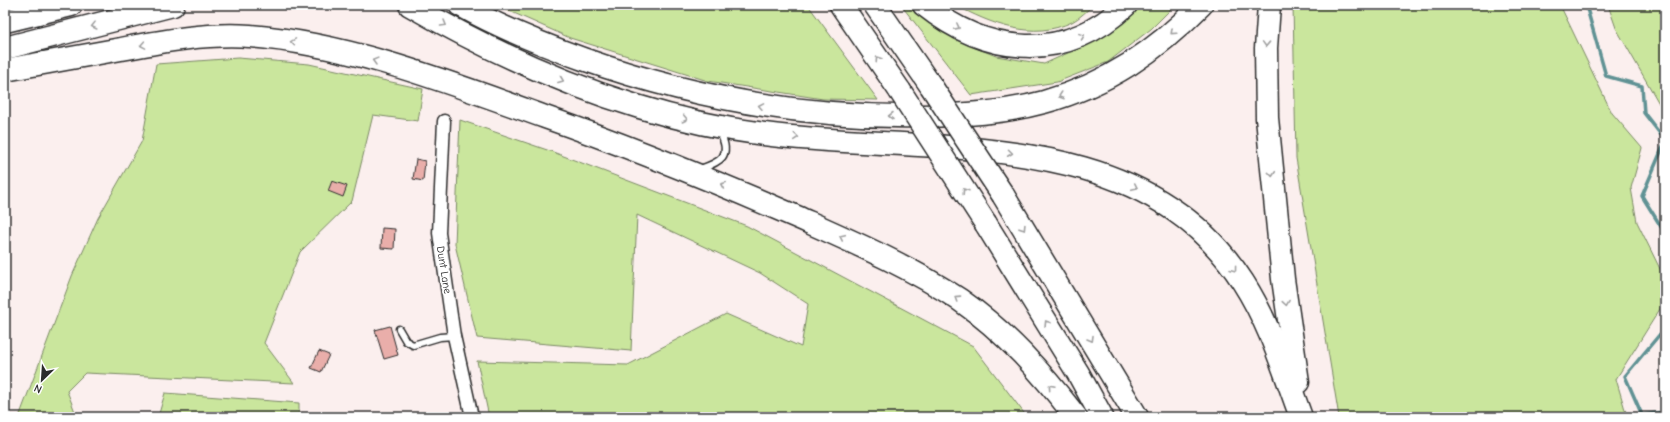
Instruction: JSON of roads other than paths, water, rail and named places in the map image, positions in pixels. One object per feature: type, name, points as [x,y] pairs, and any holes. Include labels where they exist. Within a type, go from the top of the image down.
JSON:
[{"type":"highway","points":[[5,21],[71,5]]},
{"type":"highway","points":[[5,48],[172,5]]},
{"type":"highway","points":[[410,5],[486,47],[557,78],[636,106],[716,126],[764,134],[833,140],[962,147],[1014,153],[1081,167],[1117,179],[1140,189],[1177,212],[1195,226],[1242,280],[1272,337],[1302,417]]},
{"type":"highway","points":[[460,5],[537,42],[668,87],[777,109],[813,113],[889,116],[968,115],[992,112],[1045,102],[1071,93],[1119,71],[1144,56],[1165,40],[1201,5]]},
{"type":"highway","points":[[841,5],[900,91],[986,224],[1078,373],[1102,417]]},
{"type":"highway","points":[[875,5],[1003,195],[1137,417]]},
{"type":"highway","points":[[924,5],[952,25],[971,34],[1001,44],[1017,46],[1051,44],[1080,37],[1104,24],[1126,5]]},
{"type":"highway","points":[[1269,5],[1266,77],[1274,202],[1282,279],[1302,417]]},
{"type":"highway","points":[[5,70],[182,38],[246,36],[332,49],[426,76],[568,125],[692,172],[840,237],[933,283],[989,322],[1017,348],[1076,417]]},
{"type":"street","name":"Dunt Lane","points":[[444,121],[438,233],[454,336],[472,417]]},
{"type":"lane","points":[[692,172],[718,164],[724,153],[725,143],[716,126]]},
{"type":"lane","points":[[399,329],[406,341],[413,345],[440,337],[454,336]]},
{"type":"waterway","points":[[1586,5],[1606,76],[1642,86],[1644,113],[1665,140]]},
{"type":"waterway","points":[[1665,142],[1642,196],[1665,233]]},
{"type":"waterway","points":[[1665,328],[1625,376],[1642,415],[1665,412]]}]
